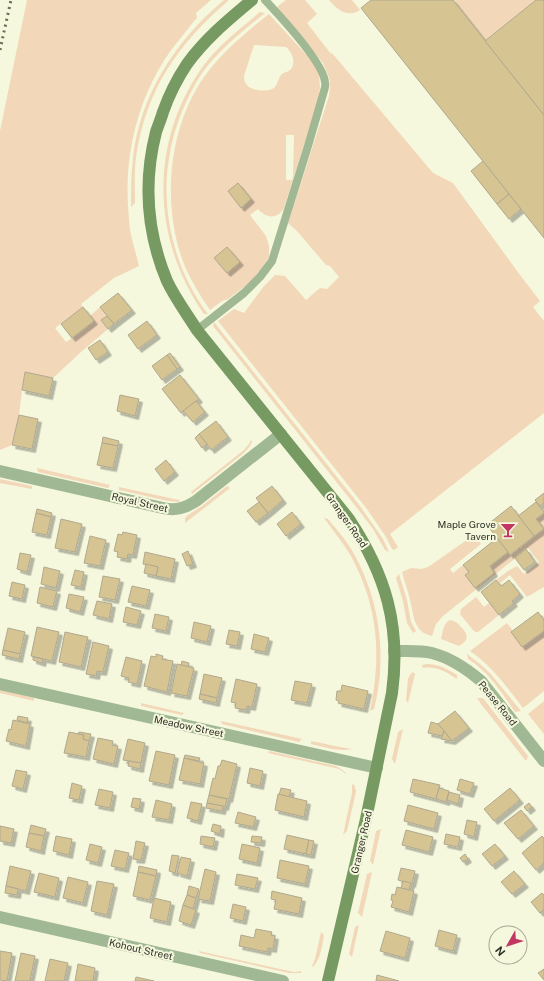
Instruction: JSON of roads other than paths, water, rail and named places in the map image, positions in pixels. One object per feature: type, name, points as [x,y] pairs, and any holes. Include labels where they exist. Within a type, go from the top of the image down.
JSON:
[{"type":"street","name":"Granger Road","points":[[252,0],[218,28],[197,51],[186,65],[168,98],[156,132],[151,155],[148,199],[149,216],[156,249],[168,282],[184,309],[197,330],[349,519],[378,570],[391,612],[394,651],[394,677],[392,693],[377,768],[328,981]]},
{"type":"street","name":"Royal Street","points":[[0,470],[172,510],[180,509],[196,501],[281,434]]},
{"type":"street","name":"Pease Road","points":[[394,651],[419,651],[432,653],[450,660],[471,673],[481,681],[544,761]]},
{"type":"street","name":"Meadow Street","points":[[0,684],[377,768]]},
{"type":"street","name":"Kohout Street","points":[[0,917],[282,981]]},
{"type":"lane","points":[[197,330],[244,293],[260,277],[272,261],[324,91],[325,82],[321,68],[303,44],[265,0]]},
{"type":"railway","points":[[0,50],[11,0]]},
{"type":"place","name":"Maple Grove Tavern","points":[[508,530]]}]
